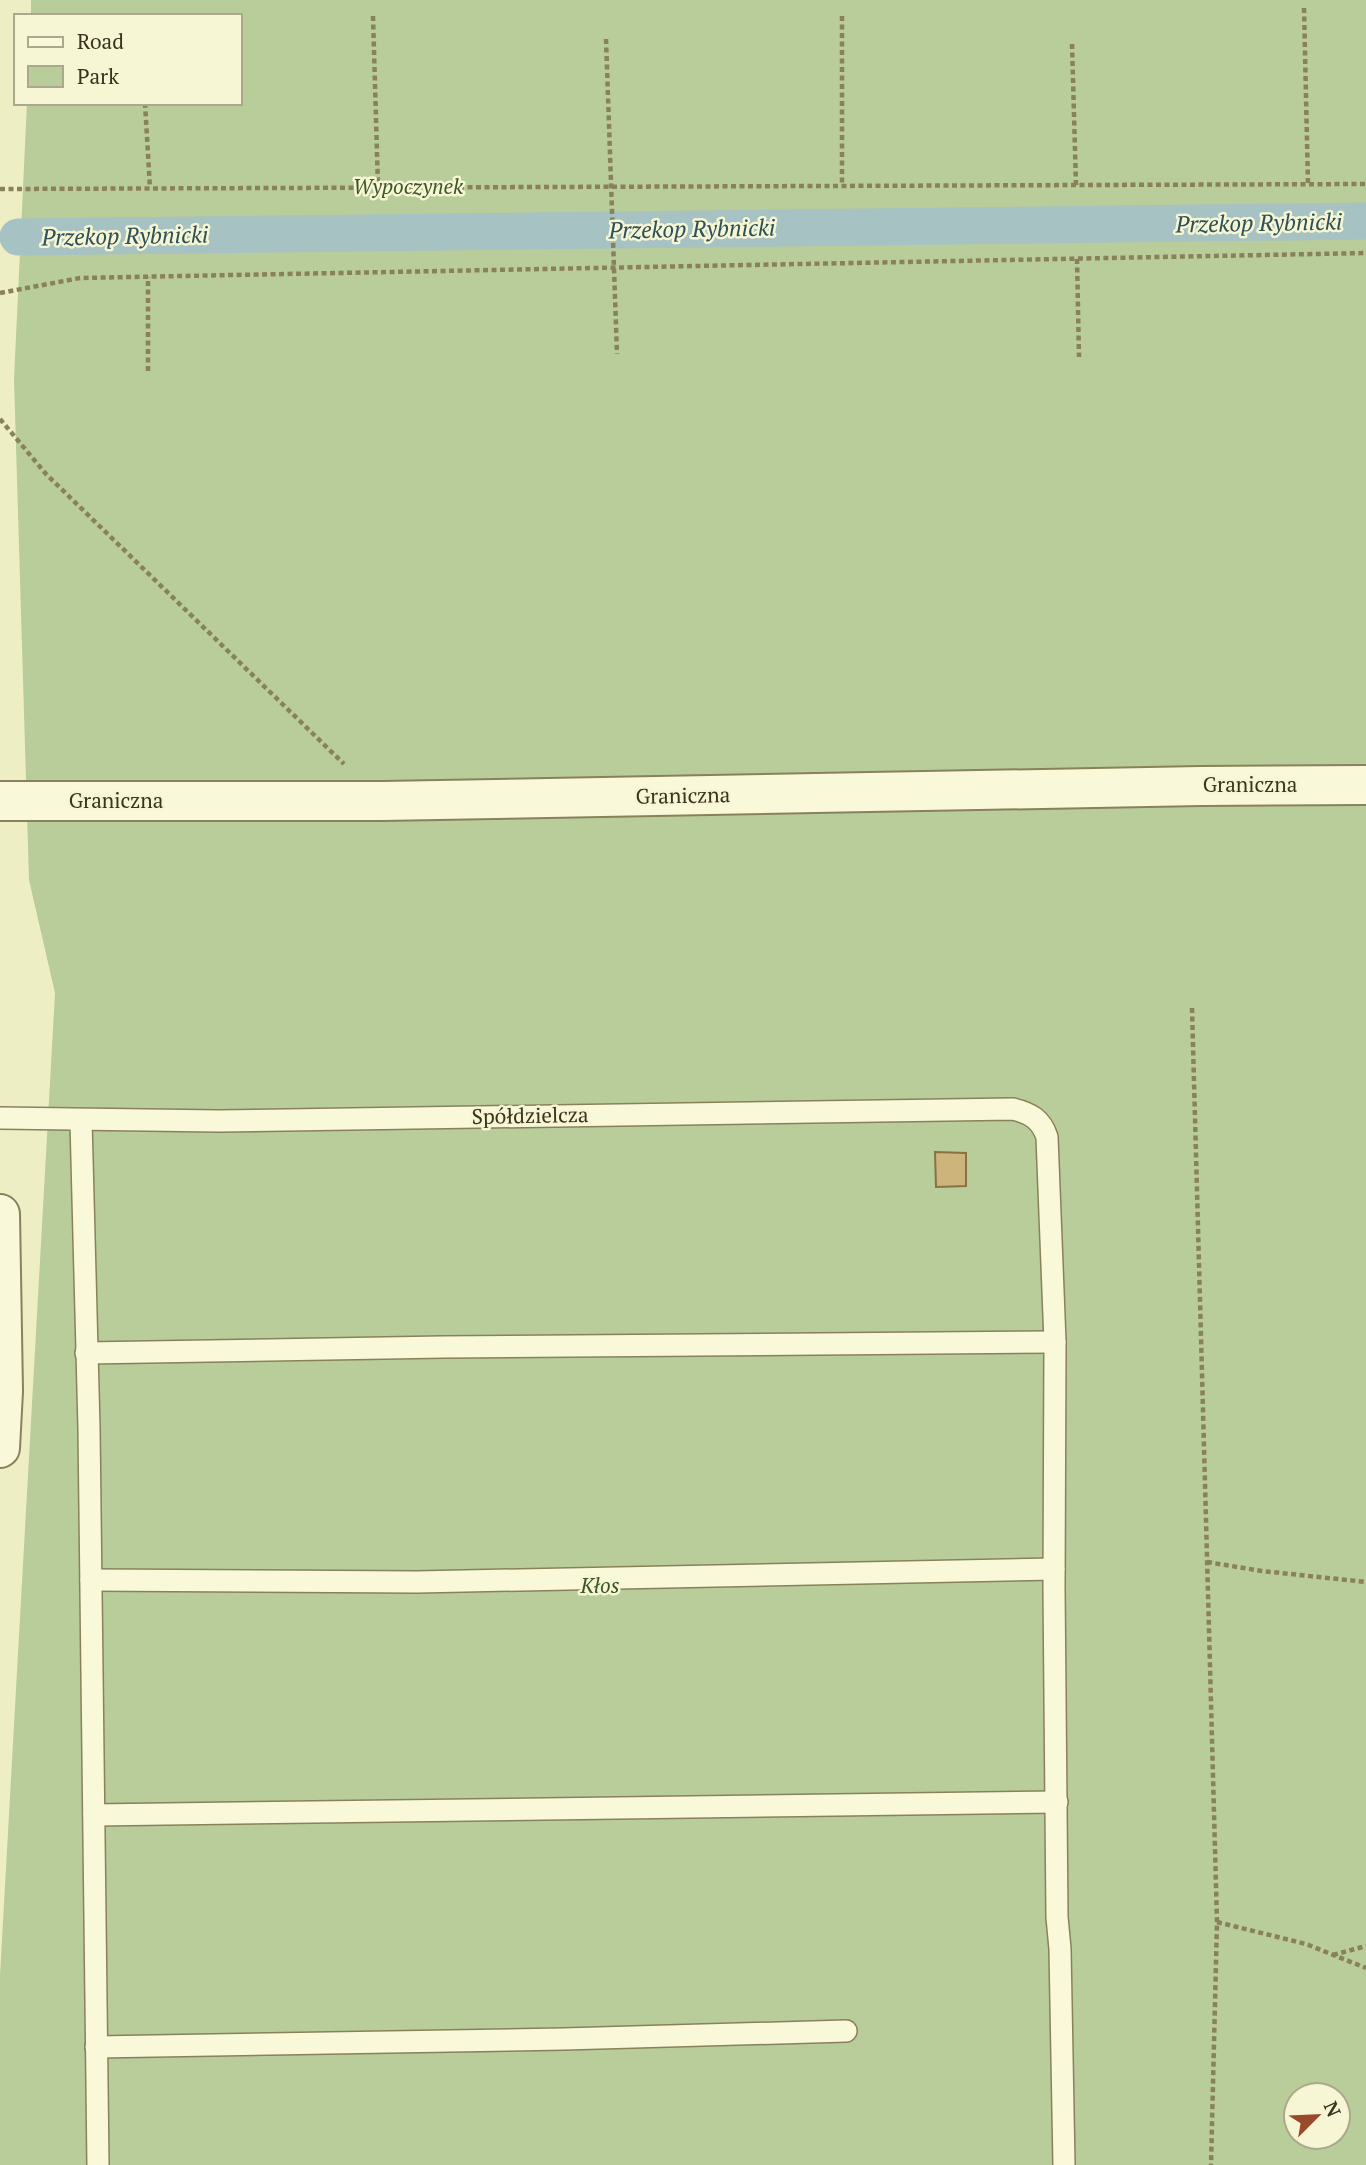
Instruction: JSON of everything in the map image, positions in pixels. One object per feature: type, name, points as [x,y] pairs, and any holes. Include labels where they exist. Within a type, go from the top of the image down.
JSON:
[{"type":"street","name":"Graniczna","points":[[0,801],[382,801],[1366,785]]},
{"type":"street","points":[[0,1214],[3,1391],[0,1448]]},
{"type":"lane","name":"Spółdzielcza","points":[[0,1118],[219,1121],[1013,1109],[1039,1121],[1046,1137],[1055,1342]]},
{"type":"lane","points":[[81,1121],[91,1580],[98,2165]]},
{"type":"lane","points":[[86,1353],[1055,1342],[1054,1569],[1064,2165]]},
{"type":"lane","points":[[91,1580],[404,1582],[1054,1569]]},
{"type":"lane","points":[[94,1815],[1058,1802]]},
{"type":"lane","points":[[96,2046],[846,2031]]},
{"type":"path","points":[[1304,8],[1308,184]]},
{"type":"path","points":[[373,16],[378,187]]},
{"type":"path","points":[[842,16],[842,186]]},
{"type":"path","points":[[606,39],[617,354]]},
{"type":"path","points":[[1072,44],[1076,185]]},
{"type":"path","points":[[145,105],[150,188]]},
{"type":"path","points":[[0,189],[1366,184]]},
{"type":"path","points":[[0,293],[80,278],[1366,253]]},
{"type":"path","points":[[1077,259],[1079,357]]},
{"type":"path","points":[[148,277],[148,371]]},
{"type":"path","points":[[0,419],[46,474],[382,801]]},
{"type":"path","points":[[1192,1008],[1217,1922],[1212,2165]]},
{"type":"path","points":[[1207,1562],[1366,1582]]},
{"type":"path","points":[[1217,1922],[1306,1944],[1366,1968]]},
{"type":"path","points":[[1332,1955],[1366,1946]]},
{"type":"green space","points":[[31,0],[1366,0],[1366,2165],[0,2165],[0,1975],[55,993],[29,880],[14,379],[27,105],[242,105],[242,14],[31,14]]},
{"type":"building","points":[[935,1152],[966,1153],[966,1186],[936,1187]]},
{"type":"waterway","name":"Przekop Rybnicki","points":[[18,237],[1366,221]]},
{"type":"park label","name":"Wypoczynek","points":[[408,187]]},
{"type":"park label","name":"Kłos","points":[[600,1586]]}]
